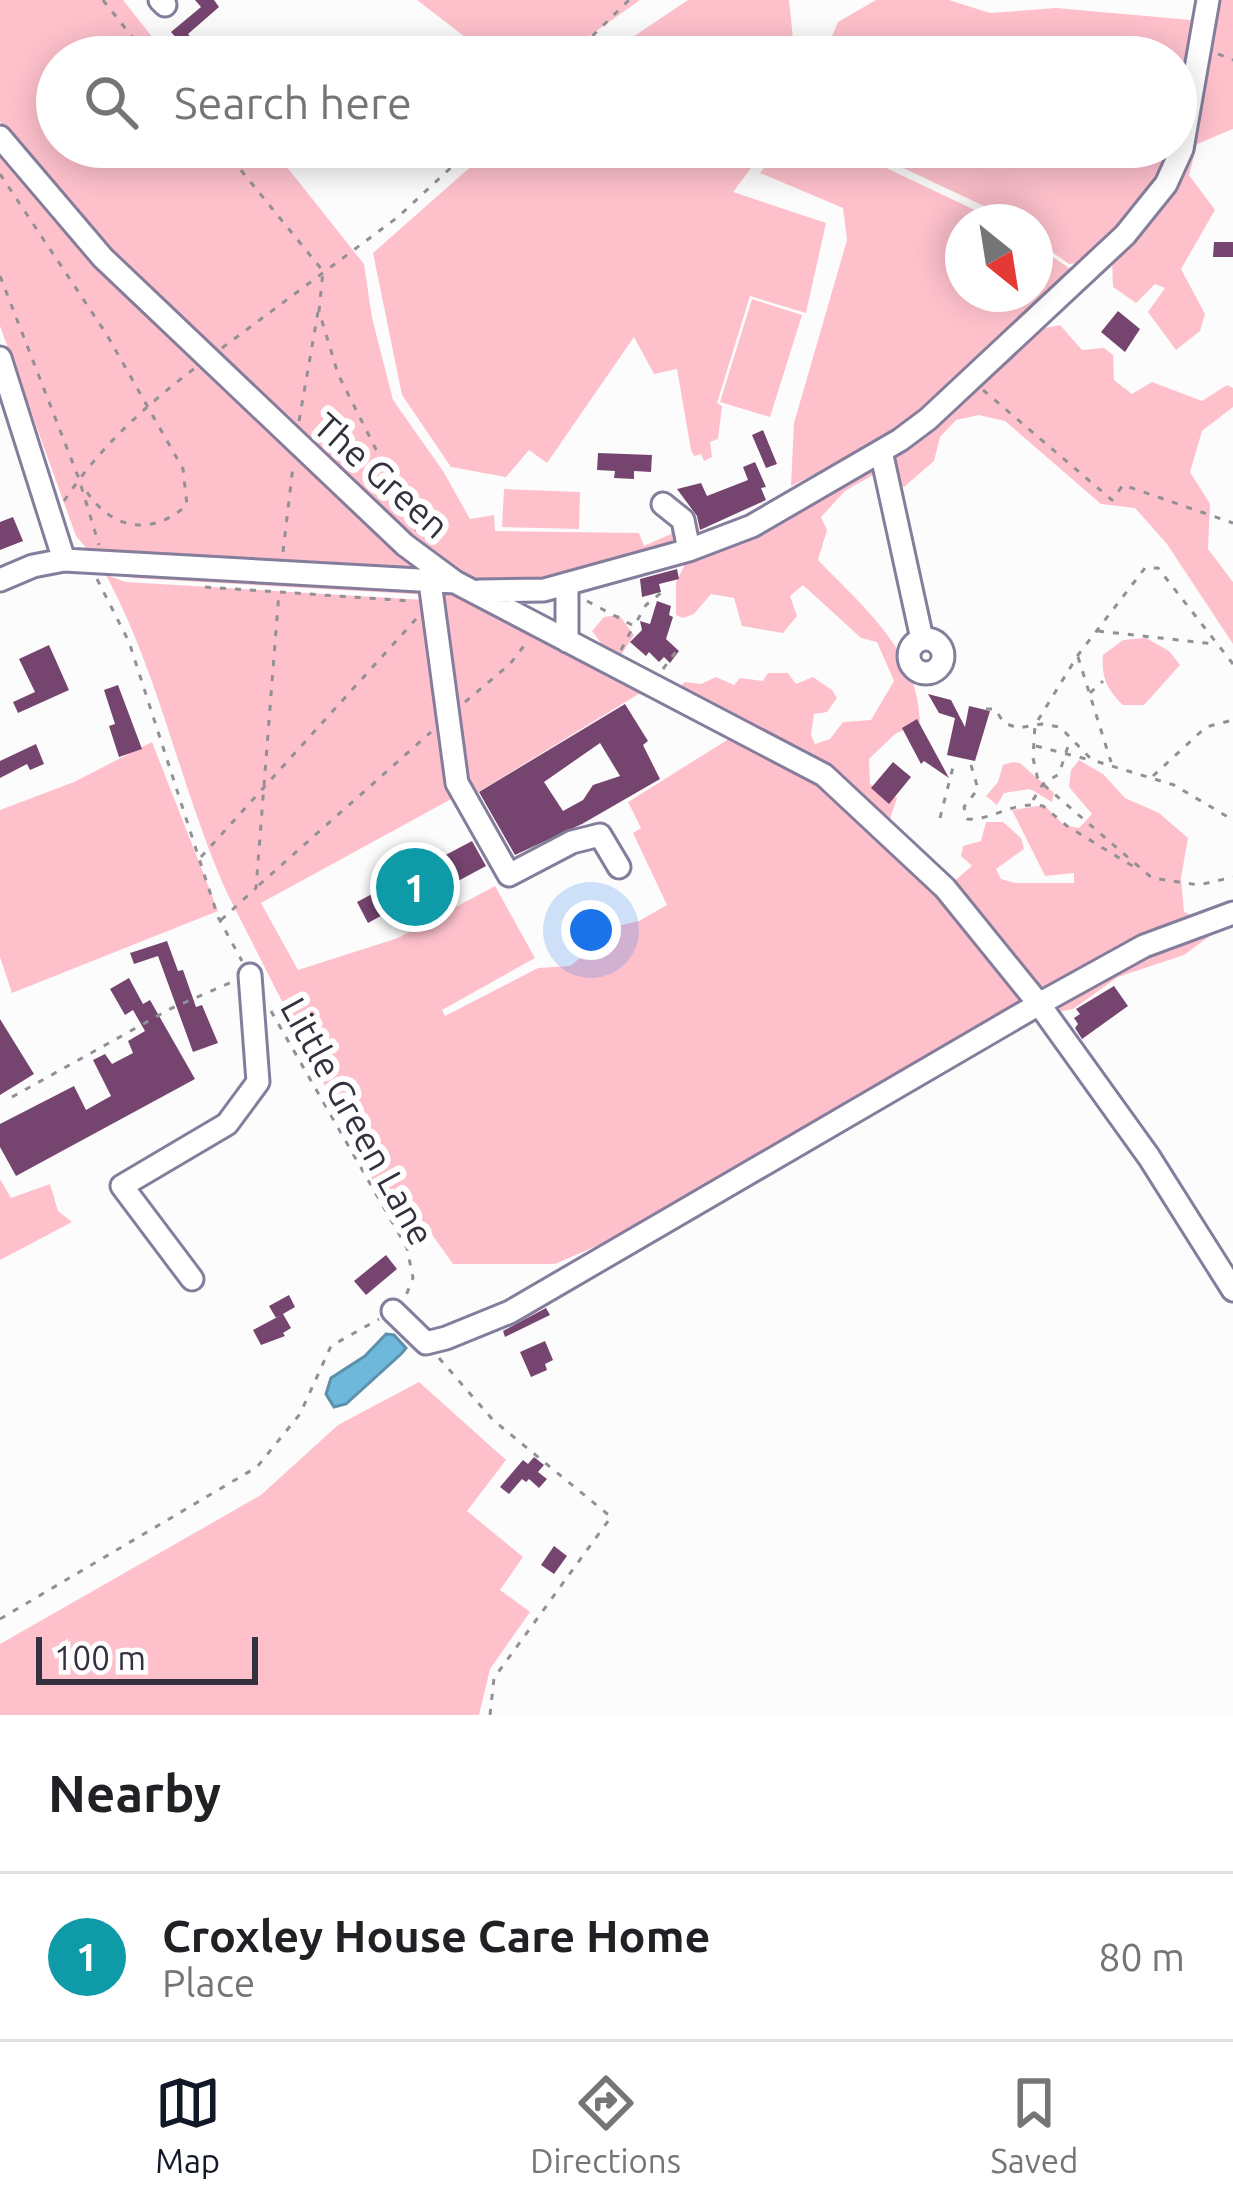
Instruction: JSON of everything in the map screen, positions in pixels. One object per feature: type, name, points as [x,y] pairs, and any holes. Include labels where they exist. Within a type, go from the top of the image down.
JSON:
[{"type":"street","points":[[1197,63],[1208,0]]},
{"type":"street","name":"The Green","points":[[0,136],[103,258],[206,359],[405,545],[464,586]]},
{"type":"street","points":[[464,586],[544,590],[689,550],[752,526],[881,451],[928,419],[1125,235],[1173,168]]},
{"type":"street","points":[[0,358],[64,560]]},
{"type":"street","points":[[881,451],[922,639]]},
{"type":"street","points":[[663,505],[683,520],[689,550]]},
{"type":"street","name":"The Green","points":[[0,580],[33,566],[99,560],[279,582],[431,592],[464,586]]},
{"type":"street","points":[[567,585],[567,641]]},
{"type":"street","points":[[464,586],[824,775],[945,888],[1039,1004],[1149,1157],[1233,1290]]},
{"type":"street","points":[[431,592],[457,783],[509,875],[572,842],[599,835],[619,867]]},
{"type":"street","points":[[393,1311],[426,1342],[510,1312],[1144,946],[1233,913]]},
{"type":"street","points":[[192,1279],[122,1186],[227,1124],[259,1082],[250,975]]},
{"type":"path","points":[[103,0],[131,36]]},
{"type":"path","points":[[592,36],[629,0]]},
{"type":"path","points":[[239,168],[323,271],[295,442],[279,582],[256,888]]},
{"type":"path","points":[[53,520],[79,479],[147,405],[398,218],[451,168]]},
{"type":"path","points":[[0,174],[107,335],[147,405],[183,469],[187,505],[170,521],[141,525],[112,520],[94,505],[79,479]]},
{"type":"path","points":[[0,276],[79,479],[99,560]]},
{"type":"path","points":[[319,311],[338,374],[416,529]]},
{"type":"path","points":[[971,380],[1112,500],[1123,485],[1233,523]]},
{"type":"path","name":"Little Green Lane","points":[[64,560],[99,579],[129,642],[220,921],[407,1248],[413,1278],[410,1291],[393,1311]]},
{"type":"path","points":[[1152,878],[1038,780],[1035,725],[1078,655],[1145,568],[1158,568],[1233,664]]},
{"type":"path","points":[[190,586],[279,582],[431,592]]},
{"type":"path","points":[[567,585],[634,626]]},
{"type":"path","points":[[199,859],[431,592]]},
{"type":"path","points":[[626,657],[620,644],[646,604],[661,593]]},
{"type":"path","points":[[220,921],[510,664],[538,626]]},
{"type":"path","points":[[1096,631],[1217,644]]},
{"type":"path","points":[[656,673],[672,661],[680,646]]},
{"type":"path","points":[[1078,655],[1112,764]]},
{"type":"path","points":[[1089,694],[1103,681]]},
{"type":"path","points":[[986,709],[995,709],[1004,723],[1018,728],[1060,727],[1092,760]]},
{"type":"path","points":[[1152,778],[1205,727],[1232,723]]},
{"type":"path","points":[[1032,804],[1043,784],[1059,774],[1071,739]]},
{"type":"path","points":[[1034,745],[1174,785],[1233,820]]},
{"type":"path","points":[[970,765],[978,789],[964,807],[967,819],[976,821],[1002,808],[1042,806],[1152,878],[1199,885],[1233,877]]},
{"type":"path","points":[[940,818],[953,767]]},
{"type":"path","points":[[12,1096],[170,1009],[250,975]]},
{"type":"path","points":[[0,1618],[257,1467],[300,1414],[331,1346],[393,1311]]},
{"type":"path","points":[[426,1342],[494,1420],[611,1517],[494,1678],[490,1715]]},
{"type":"shaded area","points":[[0,0],[123,0],[151,36],[36,36],[36,168],[288,168],[364,264],[393,400],[470,519],[494,515],[495,531],[639,533],[644,546],[671,534],[671,523],[676,523],[675,544],[557,579],[486,582],[468,576],[407,535],[108,250],[34,166],[0,121]]},
{"type":"shaded area","points":[[417,0],[640,0],[589,36],[464,36]]},
{"type":"shaded area","points":[[688,0],[789,0],[793,36],[634,36]]},
{"type":"shaded area","points":[[876,0],[949,0],[990,13],[1056,8],[1191,20],[1197,0],[1233,0],[1233,129],[1197,144],[1197,36],[832,36],[838,22]]},
{"type":"shaded area","points":[[0,130],[71,218],[422,558],[420,574],[88,550],[76,536],[0,326]]},
{"type":"shaded area","points":[[469,168],[751,168],[733,192],[826,223],[806,313],[750,296],[717,403],[722,406],[718,439],[710,442],[712,457],[704,461],[691,450],[677,369],[654,374],[634,337],[547,463],[529,450],[506,477],[451,467],[402,395],[373,253]]},
{"type":"shaded area","points":[[764,168],[886,168],[962,204],[945,204],[945,312],[1028,312],[883,440],[791,486],[794,423],[847,240],[843,208],[760,173]]},
{"type":"shaded area","points":[[903,168],[1191,168],[1189,175],[1215,210],[1181,269],[1205,314],[1200,331],[1176,350],[1148,312],[1165,288],[1155,284],[1136,303],[1113,287],[1112,260],[1069,264],[1053,253],[1053,204],[980,204]]},
{"type":"shaded area","points":[[1053,257],[1072,270],[1053,288]]},
{"type":"shaded area","points":[[752,299],[802,315],[770,417],[720,402]]},
{"type":"shaded area","points":[[1060,325],[1082,350],[1104,348],[1113,355],[1114,380],[1132,394],[1152,382],[1202,401],[1227,385],[1233,388],[1233,407],[1202,431],[1190,472],[1210,504],[1208,549],[1233,582],[1233,644],[1167,544],[1135,508],[1101,504],[1005,421],[979,415],[956,420],[940,437],[934,461],[904,487],[878,472],[845,491],[821,517],[827,530],[818,560],[886,632],[910,673],[917,697],[920,722],[895,734],[869,759],[870,784],[897,798],[889,822],[749,725],[679,687],[716,677],[734,685],[740,678],[763,681],[768,673],[788,673],[796,684],[813,677],[837,698],[827,712],[814,714],[811,735],[815,744],[830,739],[843,722],[871,720],[894,681],[877,642],[861,638],[803,585],[790,596],[797,616],[783,633],[742,626],[734,598],[711,594],[694,614],[676,615],[682,556],[767,524],[1045,328]]},
{"type":"shaded area","points":[[504,489],[580,492],[579,529],[502,527]]},
{"type":"shaded area","points":[[111,570],[424,587],[431,595],[133,578]]},
{"type":"shaded area","points":[[106,575],[126,582],[425,600],[455,797],[261,903],[298,970],[398,938],[495,886],[535,958],[442,1010],[445,1016],[538,968],[570,966],[593,948],[587,935],[639,921],[667,905],[633,833],[641,828],[628,802],[732,737],[815,778],[938,893],[1028,999],[691,1205],[555,1264],[453,1264],[413,1208],[391,1216],[227,893],[141,653]]},
{"type":"shaded area","points":[[446,589],[473,594],[645,690],[470,797],[460,771],[436,596]]},
{"type":"shaded area","points":[[619,615],[634,635],[619,658],[613,659],[592,631],[604,617]]},
{"type":"shaded area","points":[[1146,638],[1169,651],[1180,665],[1144,705],[1123,705],[1106,683],[1103,655],[1123,640]]},
{"type":"shaded area","points":[[152,742],[218,911],[12,993],[0,957],[0,810],[74,782]]},
{"type":"shaded area","points":[[1079,760],[1103,774],[1125,798],[1159,813],[1188,838],[1181,878],[1184,912],[1214,933],[1184,955],[1118,977],[1073,1009],[1057,1012],[1054,1003],[1070,988],[1039,988],[953,882],[972,866],[961,856],[963,846],[981,841],[986,822],[1003,822],[1021,838],[1024,849],[996,869],[1001,879],[1074,883],[1074,873],[1045,876],[1012,810],[1044,805],[1064,825],[1079,828],[1092,814],[1069,787],[1071,770]]},
{"type":"shaded area","points":[[1013,762],[1054,793],[1052,802],[1030,789],[1004,793],[997,805],[986,796],[998,782],[1003,765]]},
{"type":"shaded area","points":[[0,1179],[11,1198],[50,1184],[58,1211],[72,1222],[0,1260]]},
{"type":"shaded area","points":[[419,1382],[506,1460],[467,1511],[523,1557],[500,1590],[530,1612],[490,1669],[479,1715],[0,1715],[0,1644],[261,1495],[338,1425]]},
{"type":"water","points":[[386,1334],[394,1335],[406,1348],[346,1404],[334,1407],[326,1394],[331,1378],[365,1356]]},
{"type":"building","points":[[195,0],[214,0],[219,7],[190,36],[175,36],[171,32],[201,7]]},
{"type":"building","points":[[1214,242],[1233,242],[1233,257],[1213,257]]},
{"type":"building","points":[[1118,311],[1140,329],[1125,352],[1101,332]]},
{"type":"building","points":[[763,430],[777,464],[766,468],[752,435]]},
{"type":"building","points":[[598,453],[652,455],[651,472],[634,471],[634,479],[614,478],[615,471],[597,470]]},
{"type":"building","points":[[755,462],[766,487],[761,488],[766,500],[700,530],[697,516],[677,489],[701,483],[707,496],[748,480],[743,467]]},
{"type":"building","points":[[13,517],[23,541],[0,550],[0,522]]},
{"type":"building","points":[[677,569],[679,579],[659,584],[661,592],[642,597],[640,579]]},
{"type":"building","points":[[657,601],[671,606],[673,617],[666,639],[679,651],[670,663],[664,657],[659,662],[649,652],[646,656],[630,642],[642,630],[640,621],[650,624]]},
{"type":"building","points":[[49,645],[69,690],[18,713],[13,702],[35,692],[19,659]]},
{"type":"building","points":[[118,685],[142,749],[119,757],[104,690]]},
{"type":"building","points":[[928,694],[951,700],[965,727],[969,706],[990,711],[975,761],[947,755],[955,718],[939,713]]},
{"type":"building","points":[[625,704],[648,741],[643,745],[660,779],[582,824],[515,855],[479,792]],"holes":[[[600,743],[620,776],[593,785],[583,800],[563,811],[544,782]]]},
{"type":"building","points":[[917,719],[949,778],[924,761],[921,764],[902,728]]},
{"type":"building","points":[[36,744],[44,764],[30,770],[27,764],[0,778],[0,761]]},
{"type":"building","points":[[893,762],[911,777],[889,804],[871,788]]},
{"type":"building","points":[[472,841],[486,866],[391,917],[388,912],[368,923],[357,902]]},
{"type":"building","points":[[167,941],[218,1043],[193,1052],[158,956],[134,964],[130,953]]},
{"type":"building","points":[[129,978],[143,1004],[150,1000],[195,1079],[16,1176],[0,1147],[0,1124],[74,1086],[86,1110],[111,1096],[93,1060],[105,1054],[112,1064],[133,1053],[128,1041],[145,1031],[133,1010],[125,1015],[110,989]]},
{"type":"building","points":[[1114,986],[1128,1006],[1082,1039],[1075,1028],[1074,1018],[1080,1014],[1076,1009]]},
{"type":"building","points":[[0,1019],[34,1074],[0,1095]]},
{"type":"building","points":[[386,1255],[397,1269],[366,1295],[354,1281]]},
{"type":"building","points":[[289,1295],[295,1307],[276,1318],[269,1306]]},
{"type":"building","points":[[546,1308],[550,1315],[505,1337],[503,1331]]},
{"type":"building","points":[[283,1314],[291,1328],[285,1336],[261,1345],[253,1330]]},
{"type":"building","points":[[545,1341],[553,1360],[545,1364],[547,1370],[531,1377],[520,1352]]},
{"type":"building","points":[[534,1457],[544,1465],[538,1472],[547,1479],[539,1488],[529,1479],[522,1479],[509,1494],[500,1487],[523,1460],[528,1464]]},
{"type":"building","points":[[554,1546],[567,1556],[554,1574],[541,1565]]},
{"type":"place","name":"Croxley House Care Home","points":[[415,887]]}]
